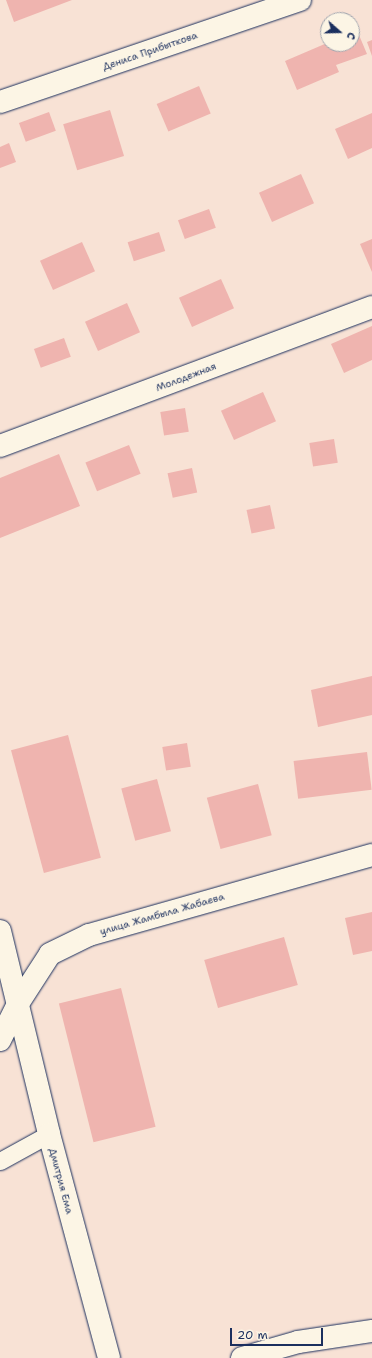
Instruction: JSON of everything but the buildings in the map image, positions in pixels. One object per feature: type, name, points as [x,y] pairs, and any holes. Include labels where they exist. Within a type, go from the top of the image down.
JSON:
[{"type":"street","name":"Дениса Прибыткова","points":[[0,102],[300,0]]},
{"type":"street","name":"Молодежная","points":[[0,446],[372,308]]},
{"type":"street","name":"улица Жамбыла Жабаева","points":[[0,1040],[19,1002],[50,954],[89,934],[372,855]]},
{"type":"street","name":"Дмитрия Ема","points":[[0,931],[19,1002],[49,1134],[109,1358]]},
{"type":"street","points":[[242,1358],[298,1342],[372,1331]]},
{"type":"lane","points":[[0,1161],[49,1134]]}]
